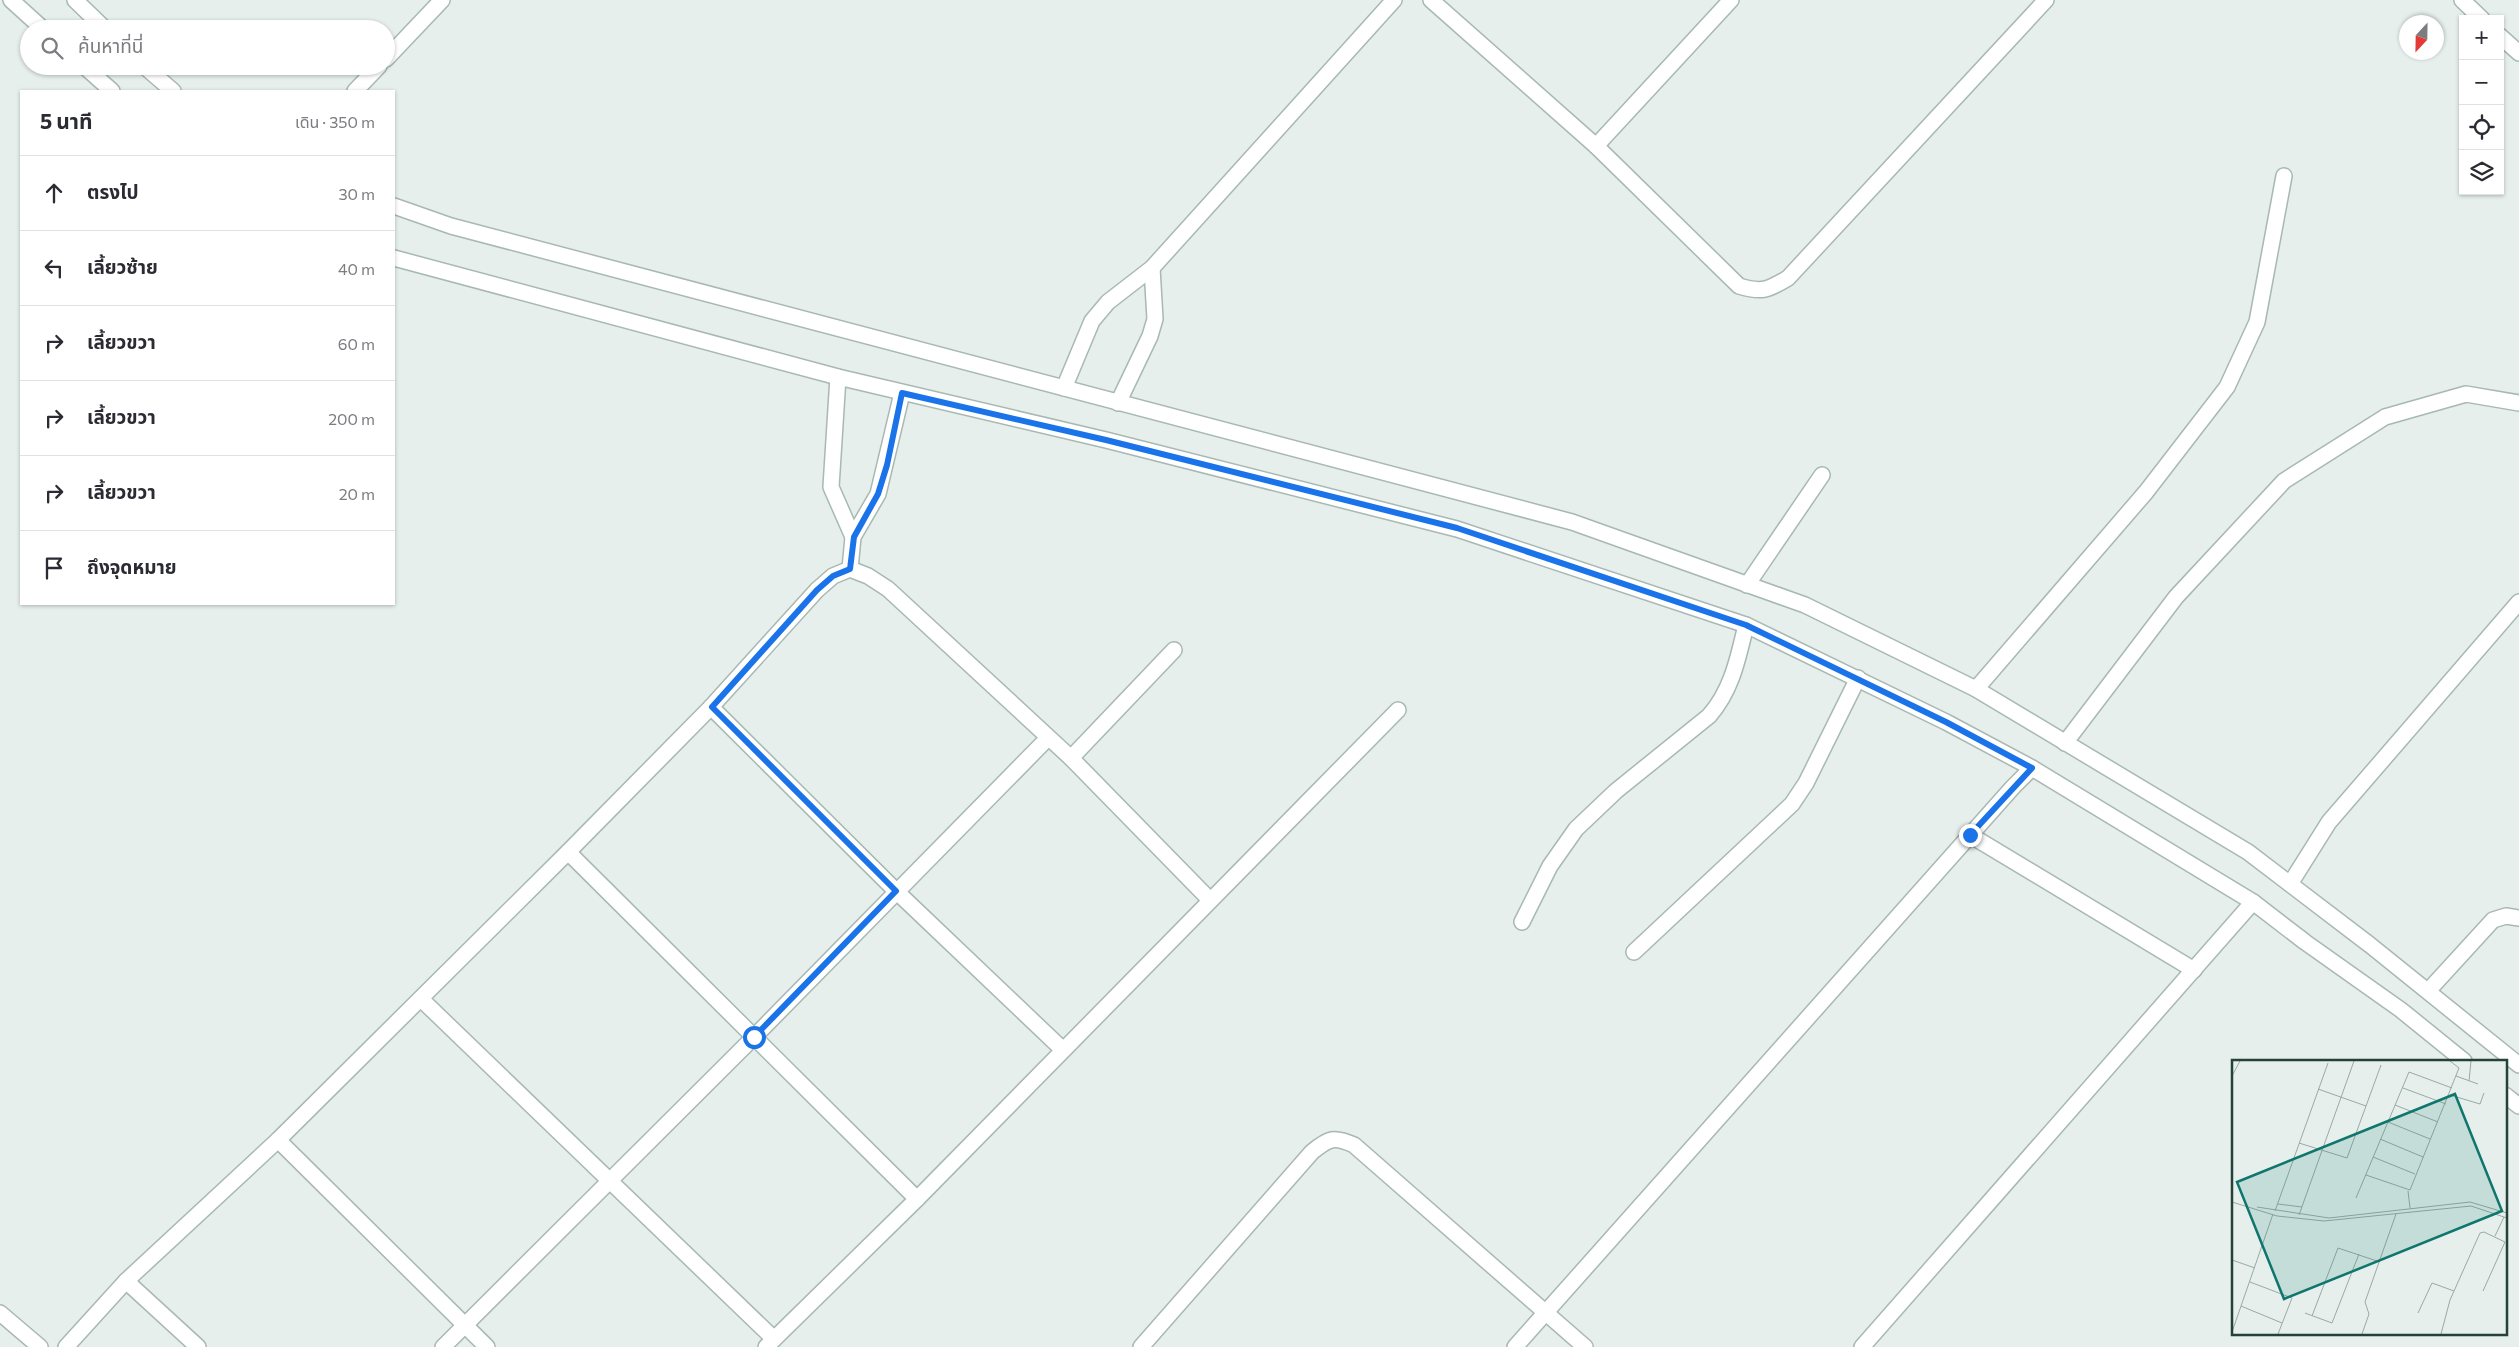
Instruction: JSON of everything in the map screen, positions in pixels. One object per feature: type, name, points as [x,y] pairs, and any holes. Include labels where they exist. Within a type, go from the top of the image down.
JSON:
[{"type":"street","points":[[11,0],[33,20]]},
{"type":"street","points":[[75,0],[96,20]]},
{"type":"street","points":[[395,50],[442,0]]},
{"type":"street","points":[[1064,388],[1092,321],[1108,302],[1152,268],[1394,0]]},
{"type":"street","points":[[1431,0],[1596,146],[1739,286],[1756,292],[1770,289],[1788,278],[2046,0]]},
{"type":"street","points":[[1596,146],[1731,0]]},
{"type":"street","points":[[2462,0],[2478,15]]},
{"type":"street","points":[[2504,40],[2519,53]]},
{"type":"street","points":[[94,75],[111,90]]},
{"type":"street","points":[[154,75],[172,90]]},
{"type":"street","points":[[356,90],[371,75]]},
{"type":"street","points":[[1976,689],[2146,492],[2227,387],[2257,322],[2284,176]]},
{"type":"street","points":[[395,206],[451,226],[1572,522],[1805,605],[1976,689],[2248,852],[2428,991],[2519,1065]]},
{"type":"street","points":[[395,258],[838,377],[1062,429],[1457,528],[1746,625],[1858,678],[2032,768],[2253,902],[2305,942],[2402,1010],[2463,1060]]},
{"type":"street","points":[[1118,403],[1150,336],[1155,319],[1152,268]]},
{"type":"street","points":[[838,377],[831,487],[854,537]]},
{"type":"street","points":[[850,569],[854,537],[878,494],[887,465],[902,393]]},
{"type":"street","points":[[2065,742],[2176,597],[2284,481],[2385,418],[2466,394],[2519,402]]},
{"type":"street","points":[[1747,584],[1822,475]]},
{"type":"street","points":[[66,1347],[126,1281],[278,1140],[712,707],[817,590],[833,576],[850,569],[868,576],[888,589],[1071,758],[1209,899]]},
{"type":"street","points":[[2290,884],[2328,822],[2519,602]]},
{"type":"street","points":[[1522,922],[1550,866],[1576,829],[1616,791],[1709,716],[1722,702],[1734,673],[1746,625]]},
{"type":"street","points":[[1071,758],[1174,650]]},
{"type":"street","points":[[1634,952],[1792,804],[1806,783],[1858,678]]},
{"type":"street","points":[[712,707],[896,891],[1062,1050]]},
{"type":"street","points":[[421,999],[610,1179],[770,1343],[917,1199],[1209,899],[1398,710]]},
{"type":"street","points":[[443,1347],[754,1037],[1048,738]]},
{"type":"street","points":[[1515,1347],[1970,835],[2032,768]]},
{"type":"street","points":[[1970,835],[2194,970]]},
{"type":"street","points":[[568,852],[917,1199]]},
{"type":"street","points":[[1862,1347],[2253,902]]},
{"type":"street","points":[[2428,991],[2493,920],[2506,916],[2519,918]]},
{"type":"street","points":[[2506,1096],[2519,1106]]},
{"type":"street","points":[[1141,1347],[1312,1152],[1326,1140],[1340,1138],[1354,1145],[1585,1347]]},
{"type":"street","points":[[278,1140],[487,1347]]},
{"type":"street","points":[[126,1281],[198,1347]]},
{"type":"street","points":[[0,1313],[40,1347]]},
{"type":"route","points":[[754,1037],[896,891],[712,707],[817,590],[833,576],[850,569],[854,537],[878,494],[887,465],[902,393],[1028,421],[1457,528],[1746,625],[1858,678],[2032,768],[1970,835]]}]
